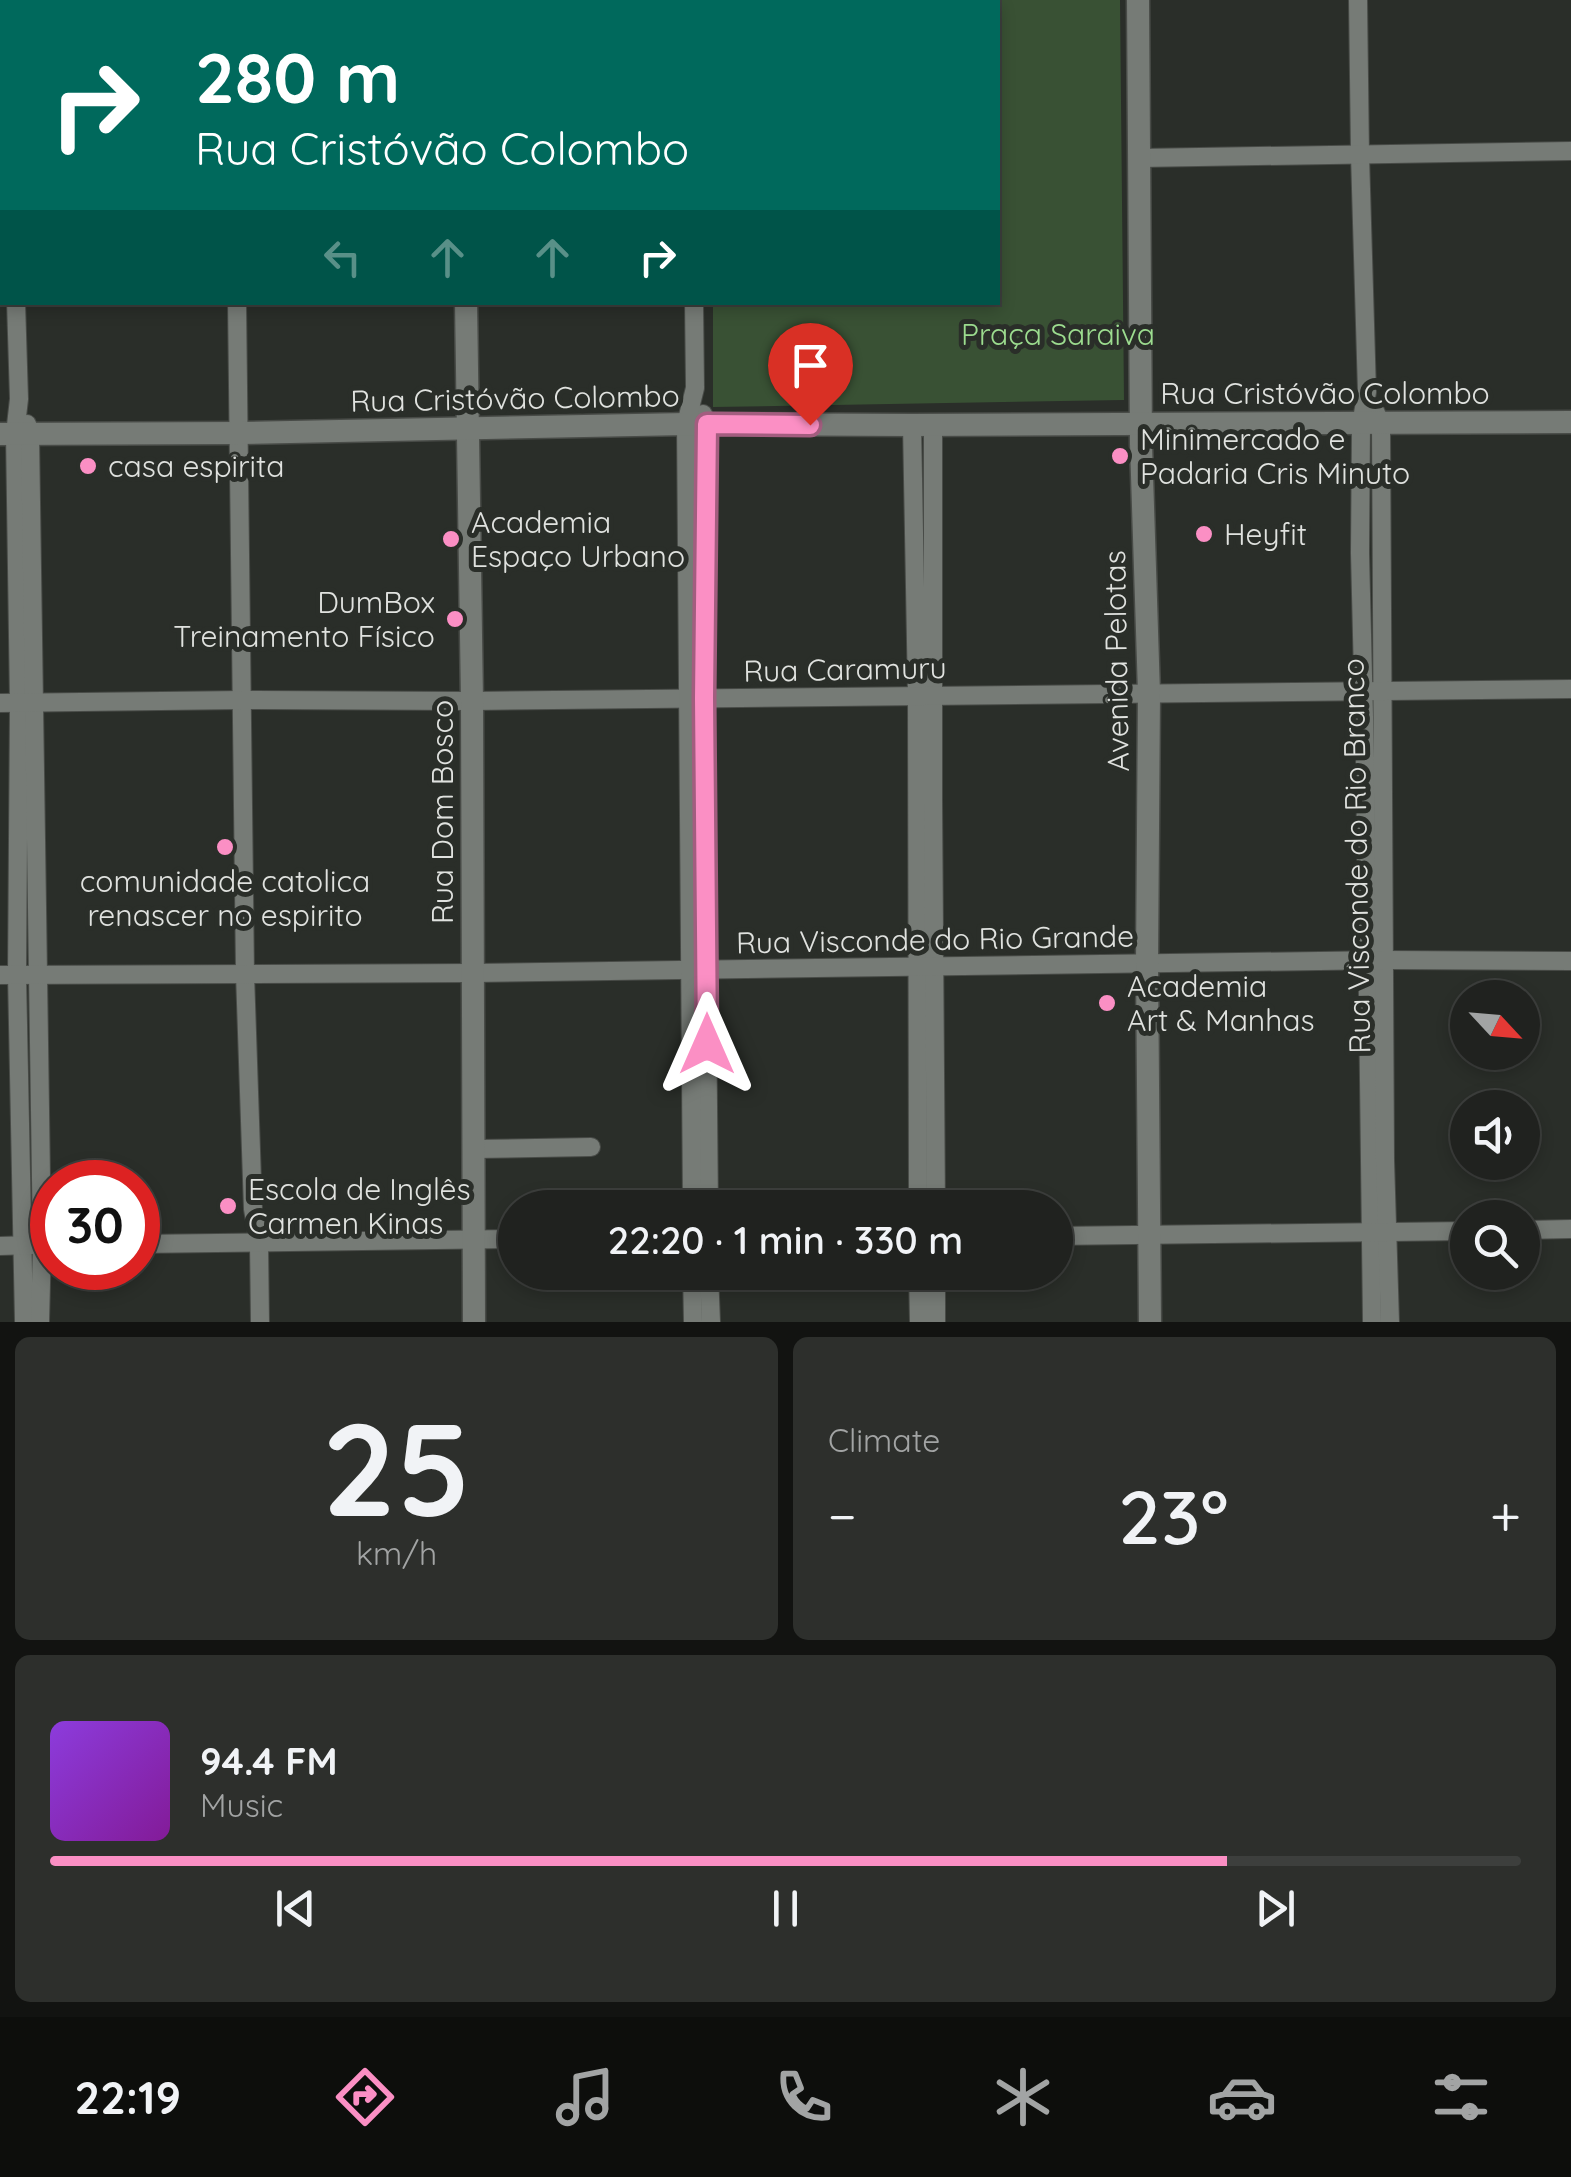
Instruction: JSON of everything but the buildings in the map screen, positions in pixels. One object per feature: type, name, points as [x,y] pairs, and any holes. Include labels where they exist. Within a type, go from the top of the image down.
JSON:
[{"type":"street","name":"Avenida Pelotas","points":[[1138,0],[1149,693],[1150,1322]]},
{"type":"street","name":"Rua Visconde do Rio Branco","points":[[1358,0],[1367,392],[1382,554],[1381,624],[1373,690],[1377,1160],[1379,1233],[1390,1322]]},
{"type":"street","points":[[1140,158],[1571,151]]},
{"type":"street","points":[[16,305],[20,399],[15,434],[18,703],[9,974],[30,1164]]},
{"type":"street","points":[[237,305],[244,974],[253,1209],[248,1322]]},
{"type":"street","name":"Rua Dom Bosco","points":[[466,305],[474,1322]]},
{"type":"street","points":[[694,305],[700,1155],[705,1190]]},
{"type":"street","name":"Rua Cristóvão Colombo","points":[[15,434],[696,424],[1571,422]]},
{"type":"street","name":"Rua Visconde do Rio Branco","points":[[1371,424],[1360,553],[1361,624],[1373,690]]},
{"type":"street","points":[[923,425],[914,614],[925,695]]},
{"type":"street","points":[[923,425],[934,615],[925,695],[925,798],[926,968],[935,1190]]},
{"type":"street","points":[[1360,553],[1382,554]]},
{"type":"street","points":[[914,614],[934,615]]},
{"type":"street","points":[[1361,624],[1381,624]]},
{"type":"street","name":"Rua Caramuru","points":[[18,703],[1571,689]]},
{"type":"street","points":[[18,703],[37,975],[38,1160]]},
{"type":"street","name":"Rua Visconde do Rio Grande","points":[[9,974],[1571,961]]},
{"type":"street","points":[[919,1190],[926,968]]},
{"type":"street","points":[[474,1149],[591,1147]]},
{"type":"street","points":[[695,1190],[700,1155]]},
{"type":"street","points":[[1540,1230],[1571,1230]]},
{"type":"street","points":[[1073,1236],[1450,1231]]},
{"type":"street","name":"Rua Visconde do Rio Branco","points":[[1372,1322],[1379,1233]]},
{"type":"street","points":[[160,1244],[498,1239]]},
{"type":"street","points":[[253,1244],[260,1322]]},
{"type":"street","points":[[0,1246],[30,1245]]},
{"type":"street","points":[[24,1322],[30,1290]]},
{"type":"street","points":[[40,1290],[40,1322]]},
{"type":"street","points":[[692,1290],[692,1322]]},
{"type":"street","points":[[710,1290],[710,1322]]},
{"type":"street","points":[[918,1290],[919,1322]]},
{"type":"street","points":[[936,1290],[936,1322]]},
{"type":"green space","name":"Praça Saraiva","points":[[1000,0],[1120,0],[1124,400],[713,407],[713,305],[1000,305]]},
{"type":"place","name":"Minimercado e Padaria Cris Minuto","points":[[1120,456]]},
{"type":"place","name":"casa espirita","points":[[88,466]]},
{"type":"place","name":"Heyfit","points":[[1204,534]]},
{"type":"place","name":"Academia Espaço Urbano","points":[[451,539]]},
{"type":"place","name":"DumBox Treinamento Físico","points":[[455,619]]},
{"type":"place","name":"comunidade catolica renascer no espirito","points":[[225,847]]},
{"type":"place","name":"Academia Art & Manhas","points":[[1107,1003]]},
{"type":"place","name":"Escola de Inglês Carmen Kinas","points":[[228,1206]]},
{"type":"route","points":[[707,1044],[707,424],[810,425]]}]
